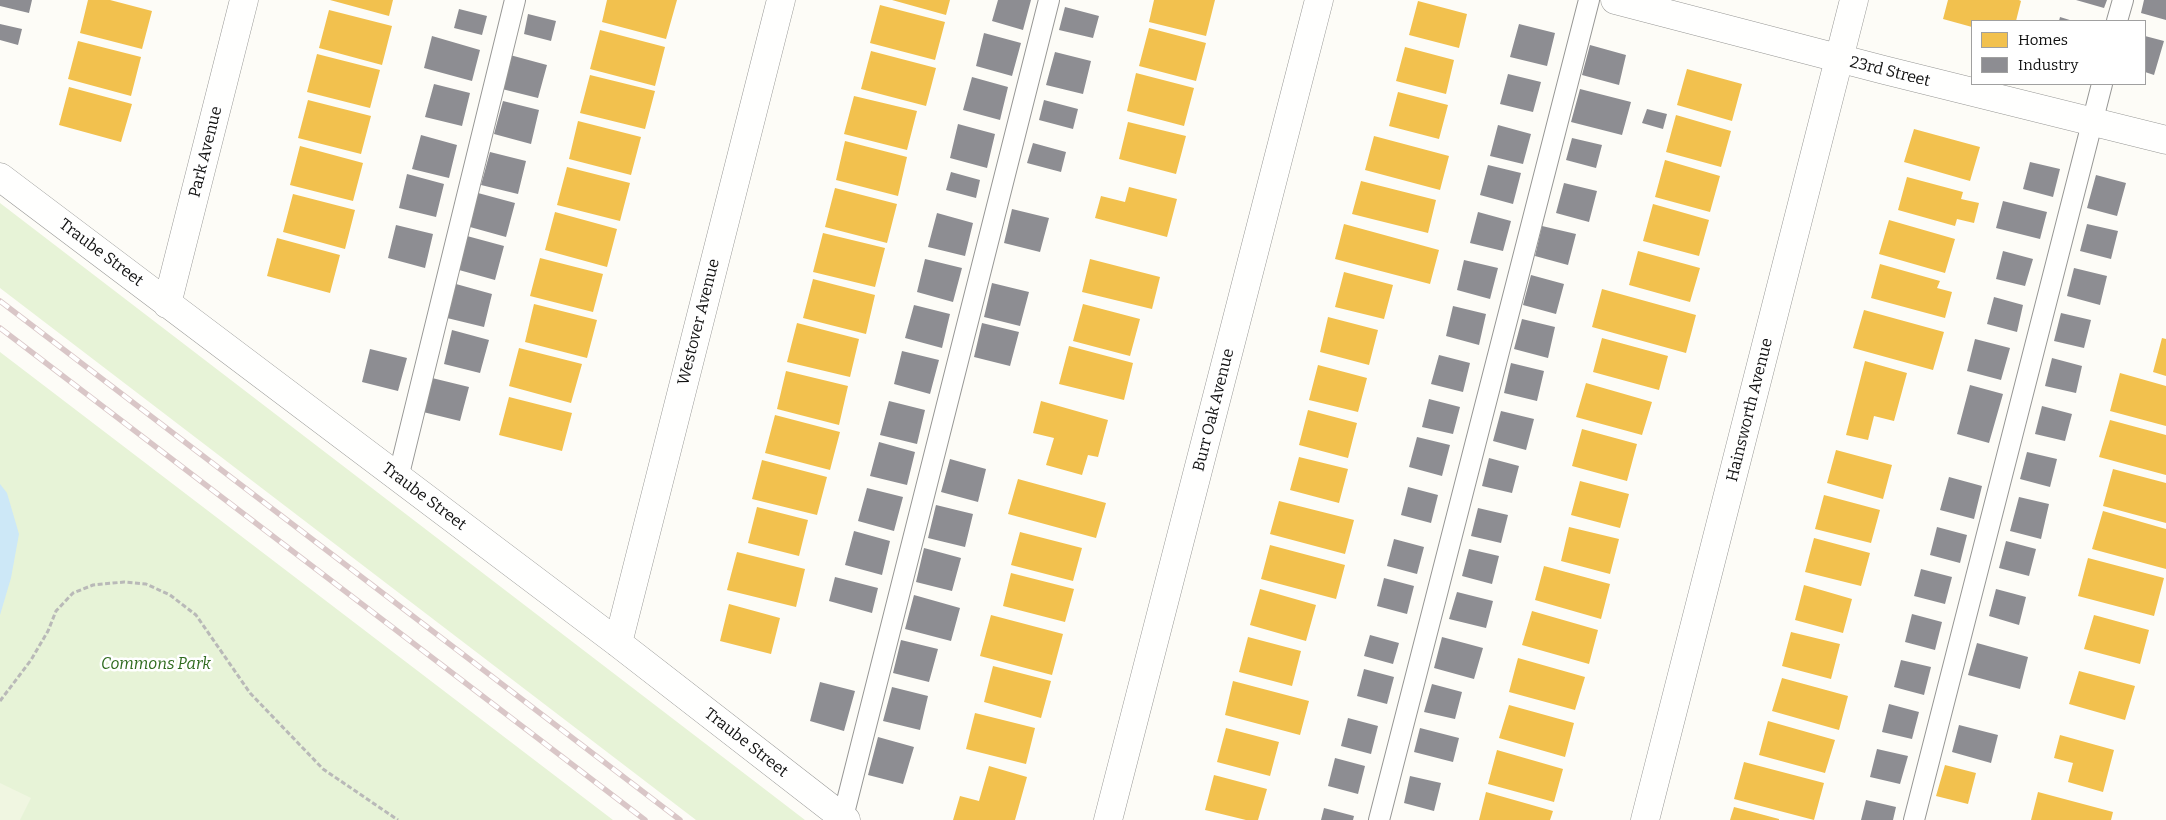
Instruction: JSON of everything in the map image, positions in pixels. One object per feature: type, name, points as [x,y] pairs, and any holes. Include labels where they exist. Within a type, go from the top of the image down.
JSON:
[{"type":"street","name":"Park Avenue","points":[[167,304],[244,0]]},
{"type":"street","name":"Westover Avenue","points":[[618,643],[781,0]]},
{"type":"street","name":"Burr Oak Avenue","points":[[1108,820],[1319,0]]},
{"type":"street","name":"23rd Street","points":[[1615,0],[1839,59],[2166,140]]},
{"type":"street","name":"Hainsworth Avenue","points":[[1645,820],[1854,0]]},
{"type":"street","name":"Traube Street","points":[[0,177],[618,643],[844,819]]},
{"type":"lane","points":[[398,478],[515,0]]},
{"type":"lane","points":[[844,819],[1050,0]]},
{"type":"lane","points":[[1379,820],[1589,0]]},
{"type":"lane","points":[[2118,20],[2123,0]]},
{"type":"lane","points":[[1914,820],[2102,85]]},
{"type":"path","points":[[0,701],[31,660],[48,631],[56,611],[73,593],[93,585],[124,582],[146,584],[170,595],[196,615],[250,693],[323,769],[398,820]]},
{"type":"green space","points":[[0,203],[805,820],[696,820],[0,288]]},
{"type":"green space","name":"Commons Park","points":[[0,352],[613,820],[0,820]]},
{"type":"green space","points":[[0,783],[31,798],[20,820],[0,820]]},
{"type":"water","points":[[0,484],[7,493],[19,534],[11,578],[0,615]]},
{"type":"building: Homes","points":[[88,0],[110,0],[152,11],[142,49],[80,33]]},
{"type":"building: Homes","points":[[330,0],[393,0],[389,16]]},
{"type":"building: Homes","points":[[607,0],[677,0],[666,39],[602,22]]},
{"type":"building: Homes","points":[[892,0],[950,0],[946,15]]},
{"type":"building: Homes","points":[[1154,0],[1215,0],[1206,36],[1149,22]]},
{"type":"building: Homes","points":[[1948,0],[2021,1],[2016,20],[1971,20],[1971,27],[1943,19]]},
{"type":"building: Homes","points":[[1418,1],[1467,14],[1459,48],[1409,35]]},
{"type":"building: Homes","points":[[880,5],[945,22],[935,60],[870,43]]},
{"type":"building: Homes","points":[[329,10],[392,26],[382,65],[319,48]]},
{"type":"building: Homes","points":[[1149,28],[1206,43],[1196,81],[1139,66]]},
{"type":"building: Homes","points":[[600,30],[665,47],[655,86],[590,69]]},
{"type":"building: Homes","points":[[78,41],[141,57],[131,96],[68,79]]},
{"type":"building: Homes","points":[[1405,47],[1454,60],[1446,94],[1396,81]]},
{"type":"building: Homes","points":[[871,51],[936,68],[926,106],[861,89]]},
{"type":"building: Homes","points":[[317,54],[380,70],[370,108],[307,92]]},
{"type":"building: Homes","points":[[1687,69],[1742,84],[1732,121],[1677,105]]},
{"type":"building: Homes","points":[[1136,73],[1194,88],[1184,126],[1127,111]]},
{"type":"building: Homes","points":[[590,75],[655,91],[645,129],[580,113]]},
{"type":"building: Homes","points":[[69,87],[132,104],[121,142],[59,125]]},
{"type":"building: Homes","points":[[1398,92],[1448,105],[1439,139],[1389,126]]},
{"type":"building: Homes","points":[[854,96],[917,111],[907,150],[844,134]]},
{"type":"building: Homes","points":[[308,100],[371,116],[361,154],[298,138]]},
{"type":"building: Homes","points":[[1676,115],[1731,131],[1721,167],[1666,152]]},
{"type":"building: Homes","points":[[578,121],[641,137],[631,175],[569,159]]},
{"type":"building: Homes","points":[[1128,122],[1186,136],[1176,174],[1119,159]]},
{"type":"building: Homes","points":[[1914,129],[1980,147],[1970,181],[1904,162]]},
{"type":"building: Homes","points":[[1374,136],[1449,156],[1440,190],[1365,170]]},
{"type":"building: Homes","points":[[845,141],[907,157],[898,196],[836,180]]},
{"type":"building: Homes","points":[[300,146],[363,163],[353,201],[290,185]]},
{"type":"building: Homes","points":[[1665,160],[1720,176],[1710,212],[1655,197]]},
{"type":"building: Homes","points":[[567,167],[630,183],[620,221],[557,205]]},
{"type":"building: Homes","points":[[1907,177],[1963,192],[1961,199],[1979,203],[1974,223],[1957,219],[1955,226],[1898,210]]},
{"type":"building: Homes","points":[[1361,181],[1436,200],[1428,233],[1352,214]]},
{"type":"building: Homes","points":[[1129,187],[1177,199],[1167,237],[1095,218],[1101,196],[1125,202]]},
{"type":"building: Homes","points":[[835,188],[897,204],[887,243],[825,227]]},
{"type":"building: Homes","points":[[293,194],[355,210],[345,249],[283,232]]},
{"type":"building: Homes","points":[[1653,204],[1709,220],[1699,256],[1643,241]]},
{"type":"building: Homes","points":[[555,212],[617,229],[607,267],[545,250]]},
{"type":"building: Homes","points":[[1889,220],[1955,239],[1945,273],[1879,254]]},
{"type":"building: Homes","points":[[1344,224],[1439,250],[1430,284],[1335,259]]},
{"type":"building: Homes","points":[[823,233],[885,248],[875,287],[813,272]]},
{"type":"building: Homes","points":[[277,238],[340,255],[330,293],[267,276]]},
{"type":"building: Homes","points":[[1638,251],[1700,268],[1690,302],[1629,285]]},
{"type":"building: Homes","points":[[540,258],[603,274],[593,312],[530,296]]},
{"type":"building: Homes","points":[[1090,259],[1160,277],[1152,309],[1082,292]]},
{"type":"building: Homes","points":[[1880,264],[1940,281],[1937,288],[1952,292],[1945,318],[1871,298]]},
{"type":"building: Homes","points":[[1344,272],[1393,285],[1384,319],[1335,307]]},
{"type":"building: Homes","points":[[813,279],[875,295],[866,334],[803,318]]},
{"type":"building: Homes","points":[[1602,289],[1696,315],[1686,353],[1592,327]]},
{"type":"building: Homes","points":[[534,304],[597,320],[587,358],[525,342]]},
{"type":"building: Homes","points":[[1083,304],[1140,319],[1130,356],[1073,341]]},
{"type":"building: Homes","points":[[1864,310],[1944,332],[1933,370],[1853,348]]},
{"type":"building: Homes","points":[[1328,317],[1378,330],[1369,365],[1320,352]]},
{"type":"building: Homes","points":[[797,323],[859,339],[850,377],[787,362]]},
{"type":"building: Homes","points":[[1602,338],[1668,356],[1659,390],[1593,372]]},
{"type":"building: Homes","points":[[2162,338],[2166,339],[2166,376],[2153,372]]},
{"type":"building: Homes","points":[[1069,346],[1133,363],[1124,400],[1059,384]]},
{"type":"building: Homes","points":[[519,348],[582,364],[571,403],[509,386]]},
{"type":"building: Homes","points":[[1865,361],[1907,373],[1894,421],[1874,416],[1868,440],[1846,435]]},
{"type":"building: Homes","points":[[1318,365],[1367,378],[1358,412],[1309,400]]},
{"type":"building: Homes","points":[[786,371],[848,386],[839,425],[777,409]]},
{"type":"building: Homes","points":[[2120,373],[2166,386],[2166,426],[2110,411]]},
{"type":"building: Homes","points":[[1586,383],[1652,402],[1642,435],[1576,417]]},
{"type":"building: Homes","points":[[509,397],[572,413],[562,451],[499,435]]},
{"type":"building: Homes","points":[[1041,401],[1108,420],[1098,457],[1088,455],[1082,475],[1046,465],[1054,438],[1033,433]]},
{"type":"building: Homes","points":[[1308,410],[1357,423],[1348,458],[1299,445]]},
{"type":"building: Homes","points":[[775,415],[840,432],[830,470],[765,453]]},
{"type":"building: Homes","points":[[2110,420],[2166,435],[2166,475],[2099,457]]},
{"type":"building: Homes","points":[[1582,429],[1637,444],[1627,481],[1572,466]]},
{"type":"building: Homes","points":[[1836,450],[1892,465],[1883,499],[1827,483]]},
{"type":"building: Homes","points":[[1299,457],[1348,469],[1339,503],[1290,490]]},
{"type":"building: Homes","points":[[762,460],[827,477],[817,515],[752,499]]},
{"type":"building: Homes","points":[[2113,469],[2166,483],[2166,523],[2103,506]]},
{"type":"building: Homes","points":[[1018,479],[1106,503],[1096,538],[1008,514]]},
{"type":"building: Homes","points":[[1580,481],[1629,494],[1620,528],[1571,515]]},
{"type":"building: Homes","points":[[1824,495],[1880,510],[1871,543],[1815,529]]},
{"type":"building: Homes","points":[[1279,501],[1354,520],[1345,554],[1270,534]]},
{"type":"building: Homes","points":[[757,507],[808,520],[799,556],[748,543]]},
{"type":"building: Homes","points":[[2103,511],[2166,529],[2166,569],[2092,549]]},
{"type":"building: Homes","points":[[1569,527],[1619,539],[1610,574],[1561,561]]},
{"type":"building: Homes","points":[[1020,532],[1082,548],[1073,581],[1011,565]]},
{"type":"building: Homes","points":[[1814,538],[1870,553],[1861,586],[1805,572]]},
{"type":"building: Homes","points":[[1270,545],[1345,565],[1336,599],[1261,579]]},
{"type":"building: Homes","points":[[737,552],[805,569],[796,607],[727,590]]},
{"type":"building: Homes","points":[[2088,558],[2164,578],[2154,616],[2078,596]]},
{"type":"building: Homes","points":[[1544,566],[1610,584],[1601,619],[1535,600]]},
{"type":"building: Homes","points":[[1011,573],[1074,589],[1065,622],[1003,606]]},
{"type":"building: Homes","points":[[1804,585],[1852,599],[1843,633],[1795,620]]},
{"type":"building: Homes","points":[[1260,589],[1316,605],[1306,641],[1250,625]]},
{"type":"building: Homes","points":[[729,604],[780,618],[771,654],[720,641]]},
{"type":"building: Homes","points":[[1532,611],[1598,630],[1589,664],[1522,645]]},
{"type":"building: Homes","points":[[991,615],[1063,634],[1052,675],[980,656]]},
{"type":"building: Homes","points":[[2094,615],[2149,630],[2140,664],[2084,649]]},
{"type":"building: Homes","points":[[1791,632],[1840,644],[1831,679],[1782,666]]},
{"type":"building: Homes","points":[[1248,637],[1301,651],[1292,686],[1239,672]]},
{"type":"building: Homes","points":[[1518,658],[1585,677],[1575,710],[1509,692]]},
{"type":"building: Homes","points":[[993,666],[1051,681],[1041,718],[984,702]]},
{"type":"building: Homes","points":[[2079,671],[2135,686],[2125,720],[2069,704]]},
{"type":"building: Homes","points":[[1782,678],[1848,696],[1839,730],[1772,711]]},
{"type":"building: Homes","points":[[1233,681],[1309,701],[1300,735],[1225,715]]},
{"type":"building: Homes","points":[[1509,705],[1574,723],[1565,757],[1499,738]]},
{"type":"building: Homes","points":[[975,713],[1035,728],[1026,764],[966,749]]},
{"type":"building: Homes","points":[[1768,721],[1835,740],[1825,773],[1759,755]]},
{"type":"building: Homes","points":[[1226,728],[1279,742],[1270,776],[1217,762]]},
{"type":"building: Homes","points":[[2060,735],[2114,750],[2103,792],[2068,782],[2073,763],[2054,758]]},
{"type":"building: Homes","points":[[1497,750],[1563,769],[1554,802],[1488,784]]},
{"type":"building: Homes","points":[[1744,762],[1824,783],[1814,820],[1734,799]]},
{"type":"building: Homes","points":[[1945,765],[1976,773],[1968,804],[1936,796]]},
{"type":"building: Homes","points":[[989,766],[1027,777],[1015,820],[953,820],[960,796],[979,801]]},
{"type":"building: Homes","points":[[1214,775],[1267,789],[1258,820],[1246,820],[1205,810]]},
{"type":"building: Homes","points":[[1486,792],[1553,811],[1550,820],[1479,820]]},
{"type":"building: Homes","points":[[2038,792],[2113,812],[2111,820],[2031,820]]},
{"type":"building: Homes","points":[[1734,807],[1779,819],[1779,820],[1730,820]]},
{"type":"building: Industry","points":[[0,0],[32,0],[29,13],[0,6]]},
{"type":"building: Industry","points":[[998,0],[1031,0],[1023,30],[992,21]]},
{"type":"building: Industry","points":[[2076,0],[2107,0],[2104,8]]},
{"type":"building: Industry","points":[[2144,0],[2166,0],[2166,20],[2141,13]]},
{"type":"building: Industry","points":[[1065,7],[1099,16],[1093,38],[1059,30]]},
{"type":"building: Industry","points":[[459,9],[487,16],[482,35],[454,28]]},
{"type":"building: Industry","points":[[528,14],[556,21],[551,41],[524,34]]},
{"type":"building: Industry","points":[[2060,17],[2070,20],[2059,20]]},
{"type":"building: Industry","points":[[0,24],[22,29],[18,45],[0,40]]},
{"type":"building: Industry","points":[[1519,24],[1555,33],[1547,66],[1510,57]]},
{"type":"building: Industry","points":[[984,33],[1021,43],[1012,76],[976,66]]},
{"type":"building: Industry","points":[[432,36],[480,50],[472,81],[424,68]]},
{"type":"building: Industry","points":[[2146,36],[2164,41],[2154,75],[2146,72]]},
{"type":"building: Industry","points":[[1590,45],[1626,55],[1619,85],[1582,75]]},
{"type":"building: Industry","points":[[1055,52],[1091,61],[1083,94],[1046,85]]},
{"type":"building: Industry","points":[[510,55],[547,65],[538,98],[502,89]]},
{"type":"building: Industry","points":[[1508,74],[1541,82],[1533,112],[1500,104]]},
{"type":"building: Industry","points":[[972,77],[1008,87],[1000,120],[963,110]]},
{"type":"building: Industry","points":[[434,84],[470,93],[462,126],[425,117]]},
{"type":"building: Industry","points":[[1580,89],[1631,102],[1622,135],[1571,122]]},
{"type":"building: Industry","points":[[1044,100],[1078,109],[1073,129],[1039,120]]},
{"type":"building: Industry","points":[[503,101],[539,110],[531,144],[494,134]]},
{"type":"building: Industry","points":[[1647,109],[1667,114],[1663,129],[1642,123]]},
{"type":"building: Industry","points":[[958,124],[995,134],[987,168],[950,158]]},
{"type":"building: Industry","points":[[1498,125],[1531,134],[1523,164],[1490,156]]},
{"type":"building: Industry","points":[[421,135],[457,145],[449,178],[412,169]]},
{"type":"building: Industry","points":[[1572,138],[1602,145],[1596,168],[1566,160]]},
{"type":"building: Industry","points":[[1033,143],[1066,152],[1061,172],[1027,163]]},
{"type":"building: Industry","points":[[490,152],[526,161],[518,194],[481,185]]},
{"type":"building: Industry","points":[[2030,162],[2060,169],[2053,197],[2023,189]]},
{"type":"building: Industry","points":[[1488,165],[1521,173],[1513,204],[1480,195]]},
{"type":"building: Industry","points":[[951,172],[980,180],[976,198],[946,190]]},
{"type":"building: Industry","points":[[407,174],[444,184],[436,217],[399,208]]},
{"type":"building: Industry","points":[[2096,175],[2126,183],[2117,216],[2087,208]]},
{"type":"building: Industry","points":[[1564,183],[1597,191],[1589,222],[1556,213]]},
{"type":"building: Industry","points":[[478,193],[515,203],[506,237],[470,227]]},
{"type":"building: Industry","points":[[2003,201],[2047,212],[2040,239],[1996,228]]},
{"type":"building: Industry","points":[[1012,209],[1049,218],[1040,252],[1004,243]]},
{"type":"building: Industry","points":[[1478,212],[1511,221],[1503,251],[1470,243]]},
{"type":"building: Industry","points":[[937,213],[973,223],[965,256],[928,247]]},
{"type":"building: Industry","points":[[2087,224],[2118,231],[2111,259],[2080,251]]},
{"type":"building: Industry","points":[[396,225],[433,234],[425,268],[388,258]]},
{"type":"building: Industry","points":[[1542,226],[1576,234],[1568,265],[1535,256]]},
{"type":"building: Industry","points":[[467,236],[504,246],[495,280],[459,270]]},
{"type":"building: Industry","points":[[2003,251],[2033,259],[2025,286],[1996,279]]},
{"type":"building: Industry","points":[[925,259],[962,268],[953,302],[917,292]]},
{"type":"building: Industry","points":[[1464,260],[1498,268],[1490,299],[1457,290]]},
{"type":"building: Industry","points":[[2074,268],[2107,276],[2100,305],[2067,296]]},
{"type":"building: Industry","points":[[1531,275],[1564,284],[1556,314],[1523,305]]},
{"type":"building: Industry","points":[[992,283],[1029,292],[1020,326],[984,317]]},
{"type":"building: Industry","points":[[456,284],[492,294],[484,327],[447,318]]},
{"type":"building: Industry","points":[[1994,297],[2023,305],[2017,332],[1987,324]]},
{"type":"building: Industry","points":[[914,305],[950,314],[942,348],[905,338]]},
{"type":"building: Industry","points":[[1453,306],[1486,314],[1479,345],[1446,336]]},
{"type":"building: Industry","points":[[2061,313],[2091,320],[2084,348],[2054,341]]},
{"type":"building: Industry","points":[[1522,319],[1555,327],[1548,358],[1514,349]]},
{"type":"building: Industry","points":[[982,323],[1019,332],[1010,366],[974,357]]},
{"type":"building: Industry","points":[[452,330],[489,340],[480,373],[444,364]]},
{"type":"building: Industry","points":[[1975,339],[2010,348],[2001,380],[1967,371]]},
{"type":"building: Industry","points":[[370,349],[407,358],[398,391],[362,382]]},
{"type":"building: Industry","points":[[902,351],[939,360],[930,394],[894,384]]},
{"type":"building: Industry","points":[[1439,355],[1470,363],[1463,392],[1431,384]]},
{"type":"building: Industry","points":[[2052,358],[2082,366],[2076,393],[2045,386]]},
{"type":"building: Industry","points":[[1511,363],[1544,371],[1537,401],[1504,393]]},
{"type":"building: Industry","points":[[432,378],[469,387],[460,421],[423,412]]},
{"type":"building: Industry","points":[[1970,385],[2003,394],[1989,443],[1957,434]]},
{"type":"building: Industry","points":[[1429,399],[1460,407],[1453,434],[1422,427]]},
{"type":"building: Industry","points":[[889,401],[925,410],[917,444],[880,435]]},
{"type":"building: Industry","points":[[2042,406],[2072,414],[2065,441],[2035,434]]},
{"type":"building: Industry","points":[[1501,411],[1534,419],[1526,450],[1493,441]]},
{"type":"building: Industry","points":[[1417,437],[1450,445],[1442,476],[1409,467]]},
{"type":"building: Industry","points":[[879,442],[915,452],[907,485],[870,476]]},
{"type":"building: Industry","points":[[2027,452],[2057,459],[2050,487],[2020,479]]},
{"type":"building: Industry","points":[[1489,458],[1519,466],[1512,493],[1482,486]]},
{"type":"building: Industry","points":[[950,459],[986,469],[978,502],[941,492]]},
{"type":"building: Industry","points":[[1949,477],[1982,486],[1974,519],[1940,510]]},
{"type":"building: Industry","points":[[1408,487],[1438,495],[1431,523],[1401,515]]},
{"type":"building: Industry","points":[[867,488],[903,497],[894,531],[858,521]]},
{"type":"building: Industry","points":[[2019,497],[2049,504],[2041,539],[2010,531]]},
{"type":"building: Industry","points":[[936,505],[973,514],[965,547],[928,538]]},
{"type":"building: Industry","points":[[1478,508],[1508,515],[1501,543],[1471,536]]},
{"type":"building: Industry","points":[[1937,527],[1967,535],[1960,563],[1930,555]]},
{"type":"building: Industry","points":[[854,531],[890,541],[882,575],[845,565]]},
{"type":"building: Industry","points":[[1394,539],[1424,547],[1417,574],[1387,566]]},
{"type":"building: Industry","points":[[2006,541],[2036,549],[2029,576],[1999,568]]},
{"type":"building: Industry","points":[[924,548],[961,558],[952,591],[916,582]]},
{"type":"building: Industry","points":[[1469,549],[1499,556],[1492,584],[1462,576]]},
{"type":"building: Industry","points":[[1921,569],[1952,577],[1945,604],[1914,596]]},
{"type":"building: Industry","points":[[835,577],[878,588],[872,613],[829,601]]},
{"type":"building: Industry","points":[[1384,578],[1414,586],[1407,614],[1377,606]]},
{"type":"building: Industry","points":[[1996,589],[2026,597],[2019,625],[1989,616]]},
{"type":"building: Industry","points":[[1457,592],[1493,601],[1486,628],[1449,619]]},
{"type":"building: Industry","points":[[914,595],[960,608],[951,641],[905,629]]},
{"type":"building: Industry","points":[[1912,614],[1942,622],[1935,650],[1905,642]]},
{"type":"building: Industry","points":[[1370,635],[1399,643],[1393,664],[1364,656]]},
{"type":"building: Industry","points":[[1442,637],[1483,648],[1474,679],[1434,668]]},
{"type":"building: Industry","points":[[901,640],[938,649],[929,682],[893,673]]},
{"type":"building: Industry","points":[[1977,643],[2028,657],[2020,689],[1968,675]]},
{"type":"building: Industry","points":[[1901,660],[1931,667],[1924,695],[1894,687]]},
{"type":"building: Industry","points":[[1364,669],[1394,677],[1387,704],[1357,696]]},
{"type":"building: Industry","points":[[820,682],[855,691],[844,731],[810,721]]},
{"type":"building: Industry","points":[[1432,684],[1462,692],[1455,719],[1424,712]]},
{"type":"building: Industry","points":[[892,687],[928,696],[920,730],[883,721]]},
{"type":"building: Industry","points":[[1889,704],[1919,712],[1912,739],[1882,732]]},
{"type":"building: Industry","points":[[1348,718],[1378,726],[1371,754],[1341,746]]},
{"type":"building: Industry","points":[[1959,725],[1998,735],[1991,763],[1952,752]]},
{"type":"building: Industry","points":[[1420,728],[1459,738],[1453,762],[1414,752]]},
{"type":"building: Industry","points":[[878,737],[914,747],[903,784],[868,775]]},
{"type":"building: Industry","points":[[1877,749],[1908,756],[1900,784],[1870,777]]},
{"type":"building: Industry","points":[[1335,758],[1365,766],[1358,794],[1328,786]]},
{"type":"building: Industry","points":[[1410,776],[1441,783],[1434,811],[1404,803]]},
{"type":"building: Industry","points":[[1866,800],[1896,807],[1893,820],[1861,820]]},
{"type":"building: Industry","points":[[1324,808],[1354,816],[1353,820],[1321,820]]},
{"type":"railway","points":[[0,301],[680,820]]},
{"type":"railway","points":[[0,328],[645,820]]}]
